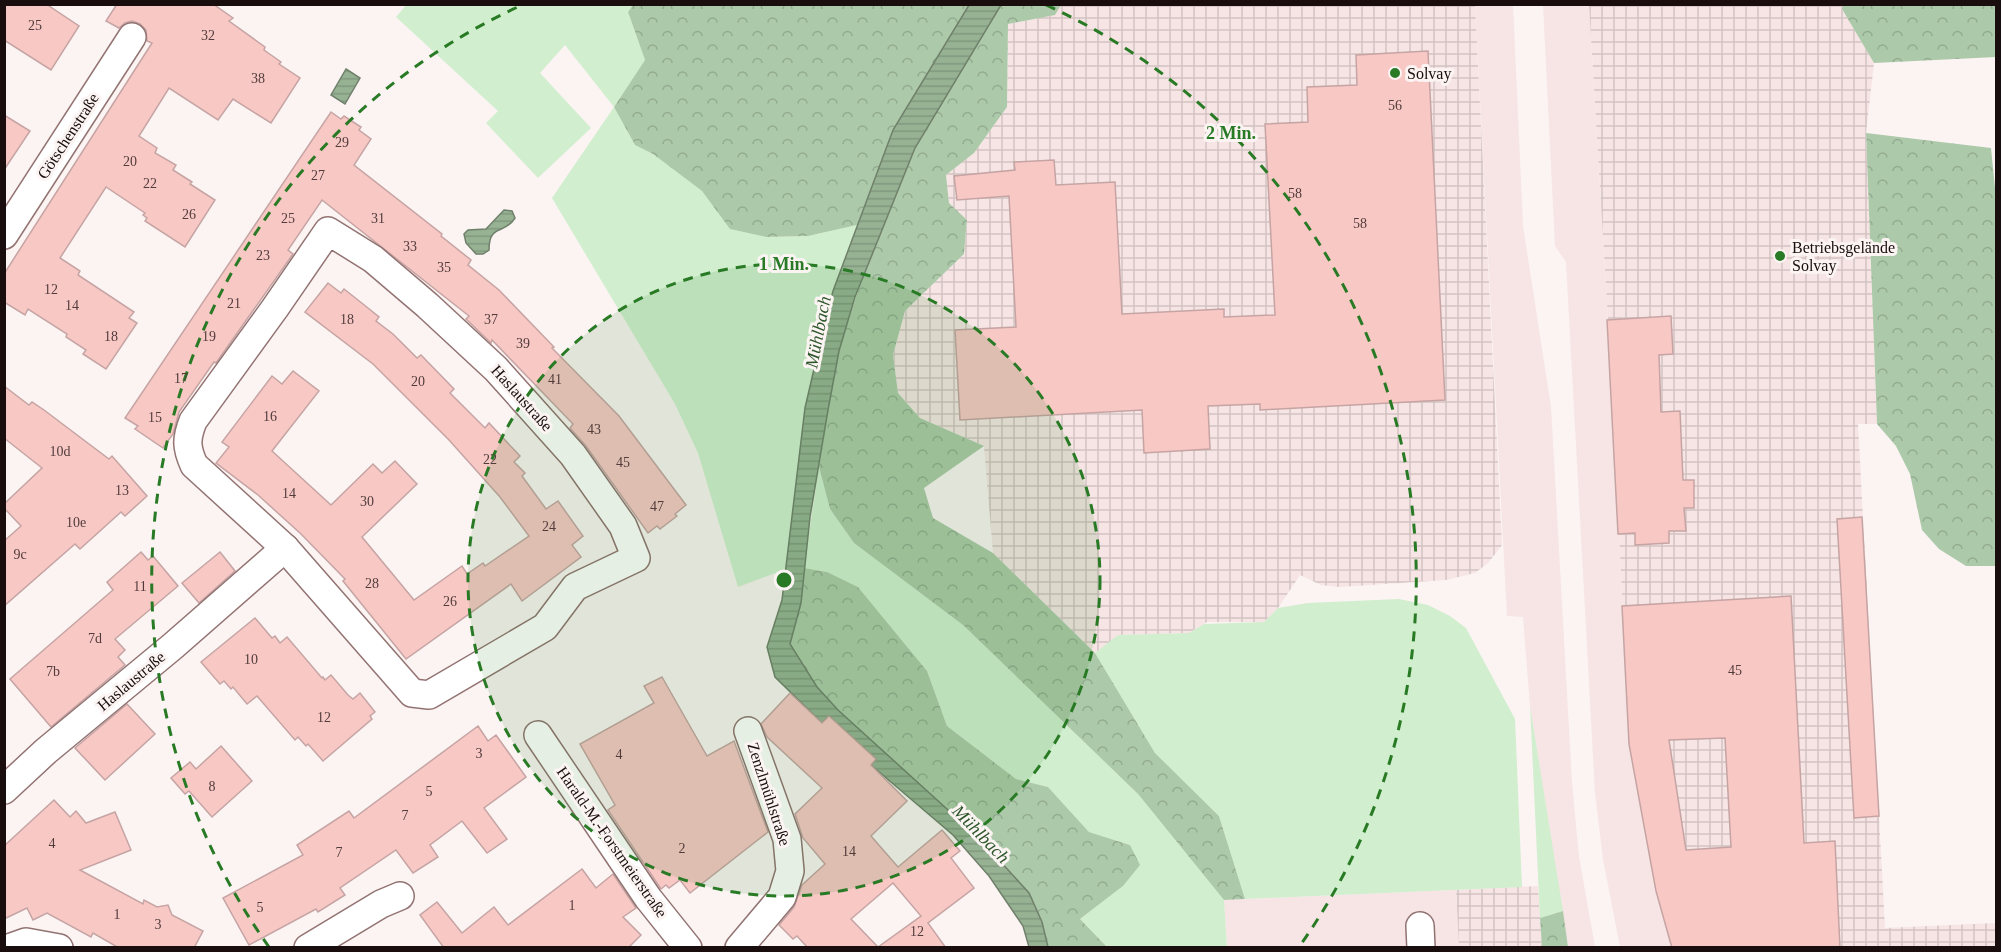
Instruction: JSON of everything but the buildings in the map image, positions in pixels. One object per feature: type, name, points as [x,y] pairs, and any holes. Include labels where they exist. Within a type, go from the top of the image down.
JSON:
[{"type":"street","name":"Götschenstraße","points":[[4,235],[132,37]]},
{"type":"street","name":"Haslaustraße","points":[[328,231],[373,259],[496,369],[573,455],[623,526],[636,558],[575,587],[545,627],[429,695],[412,693],[285,548],[195,465],[188,452],[187,436],[193,421],[328,231]]},
{"type":"street","name":"Haslaustraße","points":[[4,790],[46,751],[173,646],[285,548]]},
{"type":"street","name":"Zenzlmühlstraße","points":[[739,948],[782,897],[790,871],[787,839],[748,731]]},
{"type":"street","name":"Harald-M.-Forstmeierstraße","points":[[538,735],[648,898],[688,948]]},
{"type":"street","points":[[308,948],[381,904],[400,896]]},
{"type":"street","points":[[9,948],[26,942],[58,948]]},
{"type":"shaded area","points":[[1061,4],[1475,5],[1502,545],[1488,563],[1475,573],[1446,580],[1339,587],[1321,585],[1300,575],[1278,608],[1264,622],[1207,622],[1189,633],[1119,635],[1095,653],[993,553],[984,446],[920,418],[898,393],[893,355],[905,311],[964,254],[967,220],[949,203],[946,175],[974,153],[1007,107],[1008,24],[1054,15]]},
{"type":"shaded area","points":[[406,5],[633,5],[628,12],[645,60],[614,107],[565,45],[540,73],[591,128],[538,178],[486,123],[498,111],[396,17]]},
{"type":"shaded area","points":[[969,5],[1001,5],[915,148],[855,297],[839,351],[810,517],[801,603],[790,644],[817,687],[838,710],[980,839],[1029,893],[1042,922],[1048,947],[1029,947],[1023,926],[989,876],[953,835],[871,765],[876,759],[829,716],[822,723],[775,677],[767,647],[782,600],[805,408],[833,291],[893,130]]},
{"type":"shaded area","points":[[1475,5],[1513,5],[1523,226],[1551,407],[1572,783],[1579,857],[1595,947],[1568,947],[1530,706],[1523,617],[1507,616]]},
{"type":"shaded area","points":[[1543,5],[1589,5],[1612,386],[1629,742],[1656,891],[1672,947],[1620,947],[1603,859],[1595,793],[1566,262],[1555,246]]},
{"type":"shaded area","points":[[1589,5],[1844,5],[1842,9],[1874,63],[1866,133],[1877,424],[1858,424],[1885,928],[1996,923],[1996,947],[1672,947],[1656,891],[1629,742],[1612,386]]},
{"type":"shaded area","points":[[346,69],[360,78],[345,104],[331,95]]},
{"type":"shaded area","points":[[614,107],[635,145],[653,154],[702,191],[731,229],[766,237],[808,236],[857,225],[824,326],[805,408],[786,569],[738,587],[698,453],[675,404],[552,198]]},
{"type":"shaded area","points":[[504,210],[512,211],[515,218],[507,226],[495,232],[489,250],[483,254],[476,254],[466,243],[464,234],[468,230],[486,229]]},
{"type":"shaded area","points":[[819,467],[830,509],[854,543],[963,625],[1138,794],[1224,900],[1227,947],[1107,947],[1080,919],[1123,886],[1130,845],[1089,832],[1048,787],[1016,779],[947,726],[927,671],[858,587],[827,572],[804,568]]},
{"type":"shaded area","points":[[1399,599],[1428,605],[1450,616],[1466,628],[1515,719],[1522,887],[1245,899],[1219,816],[1155,753],[1095,653],[1118,635],[1189,633],[1204,624],[1264,622],[1278,608],[1308,603]]},
{"type":"shaded area","points":[[1530,706],[1563,911],[1540,918]]},
{"type":"shaded area","points":[[1538,886],[1542,947],[1459,947],[1456,890]]},
{"type":"shaded area","points":[[1456,890],[1459,947],[1227,947],[1224,900]]},
{"type":"green space","points":[[1844,4],[1996,5],[1996,57],[1874,63],[1842,9]]},
{"type":"green space","points":[[633,5],[1061,5],[1055,15],[1008,24],[1007,107],[974,153],[946,175],[949,203],[967,220],[964,254],[905,311],[893,355],[898,393],[920,418],[984,446],[924,488],[933,518],[993,553],[1095,653],[1155,753],[1219,816],[1245,899],[1224,900],[1138,794],[963,625],[854,543],[830,509],[819,467],[828,410],[839,351],[881,231],[857,225],[808,236],[766,237],[730,229],[702,191],[653,154],[635,145],[614,107],[645,60],[628,12]]},
{"type":"green space","points":[[1866,133],[1991,148],[1996,198],[1996,566],[1966,566],[1939,549],[1922,530],[1910,474],[1896,446],[1877,424]]},
{"type":"green space","points":[[804,568],[827,572],[858,587],[927,671],[947,726],[1016,779],[1048,787],[1089,832],[1130,845],[1140,865],[1123,886],[1080,919],[1107,947],[1048,947],[1042,922],[1029,893],[980,839],[838,710],[817,687],[790,644],[801,603]]},
{"type":"green space","points":[[1563,911],[1568,947],[1542,947],[1540,918]]},
{"type":"place","name":"Solvay","points":[[1395,73]]},
{"type":"place","name":"Betriebsgelände Solvay","points":[[1780,256]]},
{"type":"water label","name":"Mühlbach","points":[[818,332]]},
{"type":"water label","name":"Mühlbach","points":[[981,834]]}]
